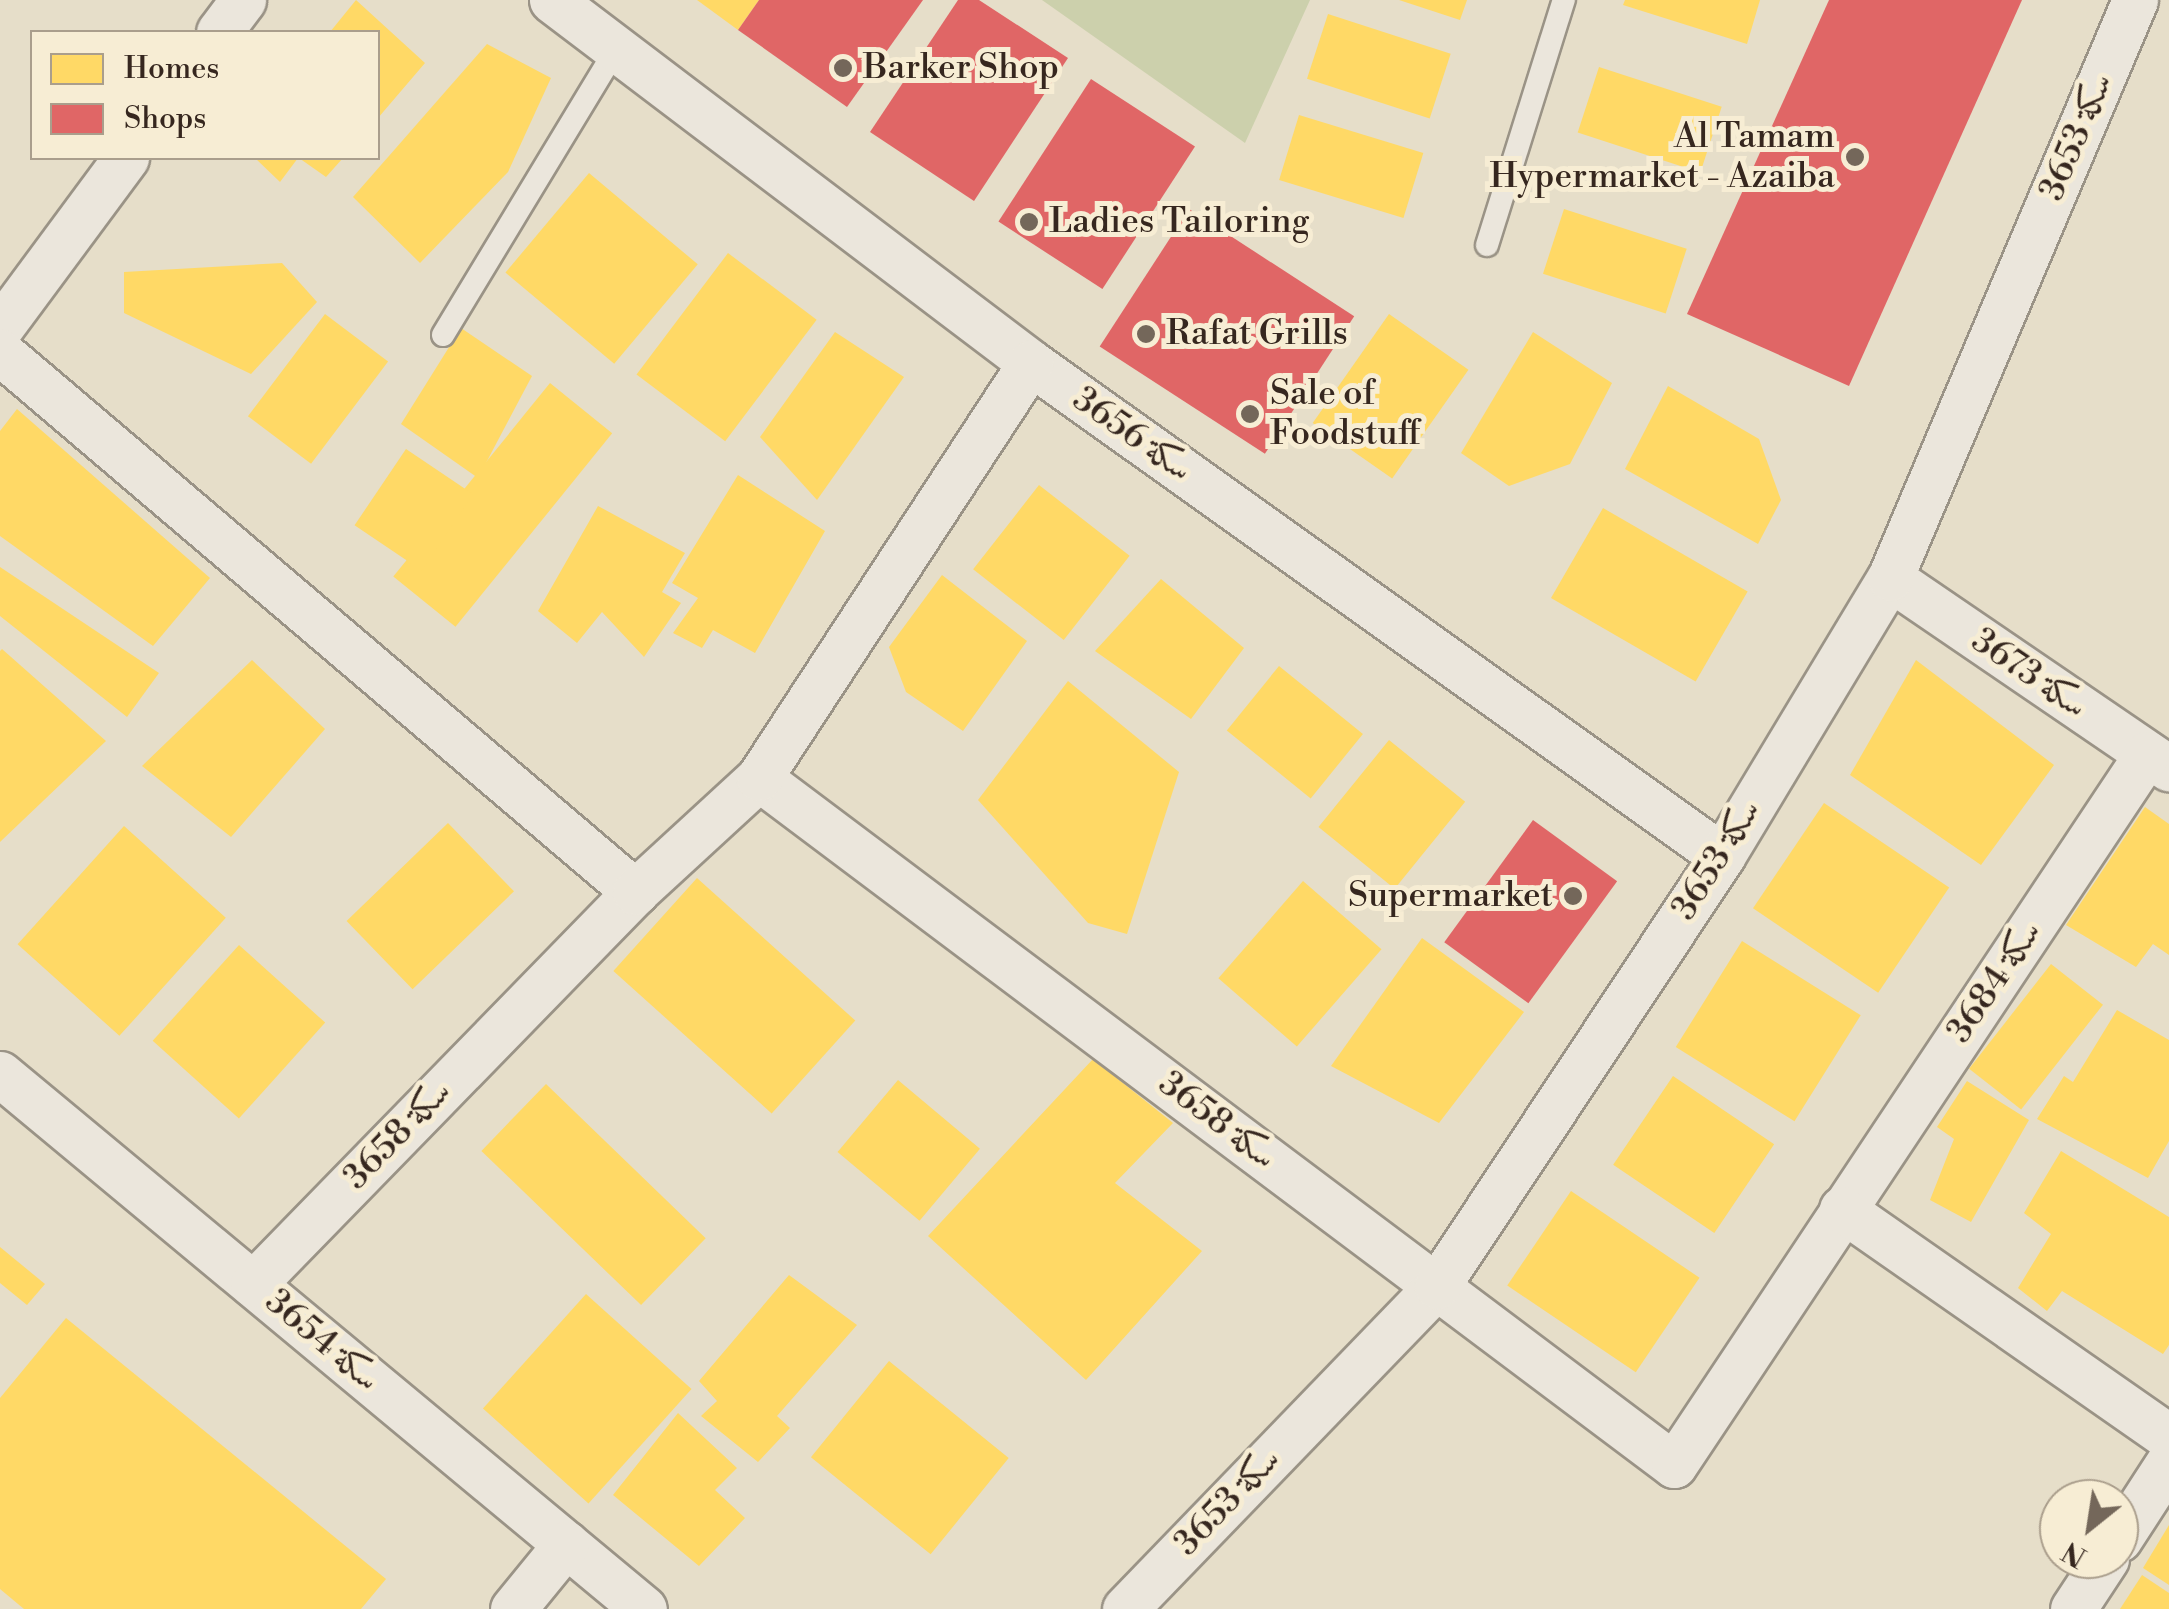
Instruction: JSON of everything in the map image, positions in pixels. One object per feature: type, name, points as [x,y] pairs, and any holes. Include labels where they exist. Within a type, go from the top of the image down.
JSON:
[{"type":"street","points":[[220,30],[243,0]]},
{"type":"street","name":"سكة 3656","points":[[552,0],[1031,363],[1722,856]]},
{"type":"street","name":"سكة 3653","points":[[1125,1609],[1437,1286],[1722,856],[1890,578],[2135,0]]},
{"type":"street","points":[[0,328],[125,160]]},
{"type":"street","points":[[0,352],[635,892]]},
{"type":"street","name":"سكة 3658","points":[[253,1284],[635,892],[759,778],[1031,363]]},
{"type":"street","name":"سكة 3673","points":[[1890,578],[2158,761]]},
{"type":"street","name":"سكة 3684","points":[[1674,1465],[1842,1209],[2158,761]]},
{"type":"street","name":"سكة 3658","points":[[759,778],[1674,1465]]},
{"type":"street","name":"سكة 3654","points":[[0,1074],[644,1609]]},
{"type":"street","points":[[1842,1209],[2169,1437]]},
{"type":"street","points":[[2139,1508],[2169,1462]]},
{"type":"street","points":[[513,1609],[566,1544]]},
{"type":"street","points":[[2073,1609],[2093,1579]]},
{"type":"lane","points":[[1486,245],[1564,0]]},
{"type":"lane","points":[[444,336],[616,49]]},
{"type":"green space","points":[[1042,0],[1310,0],[1245,143]]},
{"type":"building: Homes","points":[[356,0],[425,63],[380,116],[380,30],[332,30]]},
{"type":"building: Homes","points":[[697,0],[759,0],[738,30]]},
{"type":"building: Homes","points":[[1399,0],[1467,0],[1460,20]]},
{"type":"building: Homes","points":[[1625,0],[1760,0],[1747,44],[1623,5]]},
{"type":"building: Homes","points":[[1328,14],[1451,54],[1430,119],[1307,79]]},
{"type":"building: Homes","points":[[487,44],[551,78],[508,172],[420,263],[353,197]]},
{"type":"building: Homes","points":[[1599,67],[1722,107],[1700,172],[1578,133]]},
{"type":"building: Homes","points":[[1299,115],[1423,153],[1403,218],[1279,180]]},
{"type":"building: Homes","points":[[257,160],[296,160],[280,182]]},
{"type":"building: Homes","points":[[302,160],[341,160],[326,177]]},
{"type":"building: Homes","points":[[589,173],[698,264],[614,364],[505,273]]},
{"type":"building: Homes","points":[[1564,209],[1687,249],[1666,314],[1543,274]]},
{"type":"building: Homes","points":[[728,253],[817,320],[725,441],[637,374]]},
{"type":"building: Homes","points":[[282,263],[317,302],[251,374],[124,313],[124,272]]},
{"type":"building: Homes","points":[[325,314],[388,362],[311,464],[248,416]]},
{"type":"building: Homes","points":[[1389,314],[1468,370],[1392,479],[1313,423]]},
{"type":"building: Homes","points":[[461,328],[532,376],[478,478],[401,424]]},
{"type":"building: Homes","points":[[835,332],[904,377],[817,500],[760,437]]},
{"type":"building: Homes","points":[[1533,332],[1612,383],[1570,464],[1509,486],[1461,453]]},
{"type":"building: Homes","points":[[550,383],[612,433],[455,627],[393,577]]},
{"type":"building: Homes","points":[[1668,386],[1759,439],[1781,500],[1758,544],[1625,469]]},
{"type":"building: Homes","points":[[17,409],[210,578],[153,646],[0,536],[0,431]]},
{"type":"building: Homes","points":[[406,449],[473,494],[422,571],[355,525]]},
{"type":"building: Homes","points":[[738,475],[825,531],[755,653],[713,630],[702,648],[673,633],[698,598],[672,583]]},
{"type":"building: Homes","points":[[1039,485],[1130,556],[1064,640],[973,569]]},
{"type":"building: Homes","points":[[598,506],[685,553],[662,592],[681,603],[644,657],[602,612],[577,643],[538,611]]},
{"type":"building: Homes","points":[[1603,508],[1748,592],[1696,682],[1551,598]]},
{"type":"building: Homes","points":[[0,567],[159,673],[127,717],[0,616]]},
{"type":"building: Homes","points":[[942,575],[1027,641],[963,731],[906,692],[889,647]]},
{"type":"building: Homes","points":[[1161,579],[1244,648],[1191,719],[1095,651]]},
{"type":"building: Homes","points":[[0,651],[106,741],[0,842]]},
{"type":"building: Homes","points":[[252,660],[325,729],[231,837],[142,766]]},
{"type":"building: Homes","points":[[1916,660],[2054,765],[1981,865],[1850,775]]},
{"type":"building: Homes","points":[[1279,666],[1363,734],[1311,798],[1227,731]]},
{"type":"building: Homes","points":[[1068,681],[1179,772],[1127,934],[1088,923],[978,800]]},
{"type":"building: Homes","points":[[1389,740],[1465,802],[1395,889],[1319,827]]},
{"type":"building: Homes","points":[[1824,803],[1949,887],[1878,993],[1753,908]]},
{"type":"building: Homes","points":[[2145,807],[2169,824],[2169,955],[2153,944],[2136,967],[2066,925]]},
{"type":"building: Homes","points":[[448,823],[514,891],[413,989],[347,921]]},
{"type":"building: Homes","points":[[124,826],[226,918],[119,1036],[18,944]]},
{"type":"building: Homes","points":[[697,878],[855,1021],[772,1113],[613,971]]},
{"type":"building: Homes","points":[[1303,881],[1381,949],[1297,1047],[1218,978]]},
{"type":"building: Homes","points":[[1422,938],[1524,1012],[1439,1123],[1331,1066]]},
{"type":"building: Homes","points":[[1742,941],[1861,1015],[1794,1121],[1676,1047]]},
{"type":"building: Homes","points":[[239,945],[325,1023],[239,1118],[153,1041]]},
{"type":"building: Homes","points":[[2051,964],[2103,1005],[2021,1109],[1969,1069]]},
{"type":"building: Homes","points":[[2117,1010],[2169,1040],[2169,1141],[2148,1178],[2037,1119],[2064,1076],[2073,1082]]},
{"type":"building: Homes","points":[[1093,1059],[1173,1123],[1115,1183],[1202,1251],[1086,1380],[928,1236]]},
{"type":"building: Homes","points":[[1673,1076],[1774,1144],[1714,1233],[1613,1165]]},
{"type":"building: Homes","points":[[898,1080],[980,1149],[920,1221],[838,1152]]},
{"type":"building: Homes","points":[[1967,1081],[2029,1120],[1971,1222],[1930,1200],[1954,1139],[1937,1127]]},
{"type":"building: Homes","points":[[546,1084],[706,1238],[641,1305],[481,1151]]},
{"type":"building: Homes","points":[[2061,1151],[2169,1217],[2169,1345],[2163,1354],[2062,1291],[2047,1311],[2018,1288],[2051,1234],[2024,1213]]},
{"type":"building: Homes","points":[[1571,1191],[1700,1278],[1636,1372],[1507,1286]]},
{"type":"building: Homes","points":[[0,1247],[45,1284],[27,1305],[0,1283]]},
{"type":"building: Homes","points":[[789,1275],[857,1325],[777,1416],[790,1428],[758,1462],[701,1416],[717,1401],[699,1381]]},
{"type":"building: Homes","points":[[586,1294],[692,1389],[588,1503],[483,1408]]},
{"type":"building: Homes","points":[[66,1318],[386,1579],[361,1609],[24,1609],[0,1589],[0,1398]]},
{"type":"building: Homes","points":[[889,1361],[1009,1458],[931,1554],[811,1457]]},
{"type":"building: Homes","points":[[678,1413],[737,1468],[715,1490],[745,1518],[699,1566],[613,1495]]},
{"type":"building: Homes","points":[[2169,1525],[2169,1585],[2143,1568]]},
{"type":"building: Homes","points":[[2142,1575],[2169,1593],[2169,1609],[2120,1609]]},
{"type":"building: Shops","points":[[759,0],[923,0],[847,107],[738,30]]},
{"type":"building: Shops","points":[[958,0],[979,0],[1068,58],[974,201],[870,132]]},
{"type":"building: Shops","name":"Al Tamam Hypermarket - Azaiba","points":[[1829,0],[2022,0],[1849,386],[1687,314]]},
{"type":"building: Shops","points":[[1091,79],[1195,147],[1102,289],[998,222]]},
{"type":"building: Shops","points":[[1189,209],[1354,316],[1265,454],[1100,347]]},
{"type":"building: Shops","points":[[1533,820],[1617,881],[1528,1003],[1444,942]]},
{"type":"place","name":"Barker Shop","points":[[843,68]]},
{"type":"place","name":"Al Tamam Hypermarket - Azaiba","points":[[1855,157]]},
{"type":"place","name":"Ladies Tailoring","points":[[1029,222]]},
{"type":"place","name":"Rafat Grills","points":[[1146,334]]},
{"type":"place","name":"Sale of Foodstuff","points":[[1250,414]]},
{"type":"place","name":"Supermarket","points":[[1573,896]]}]
